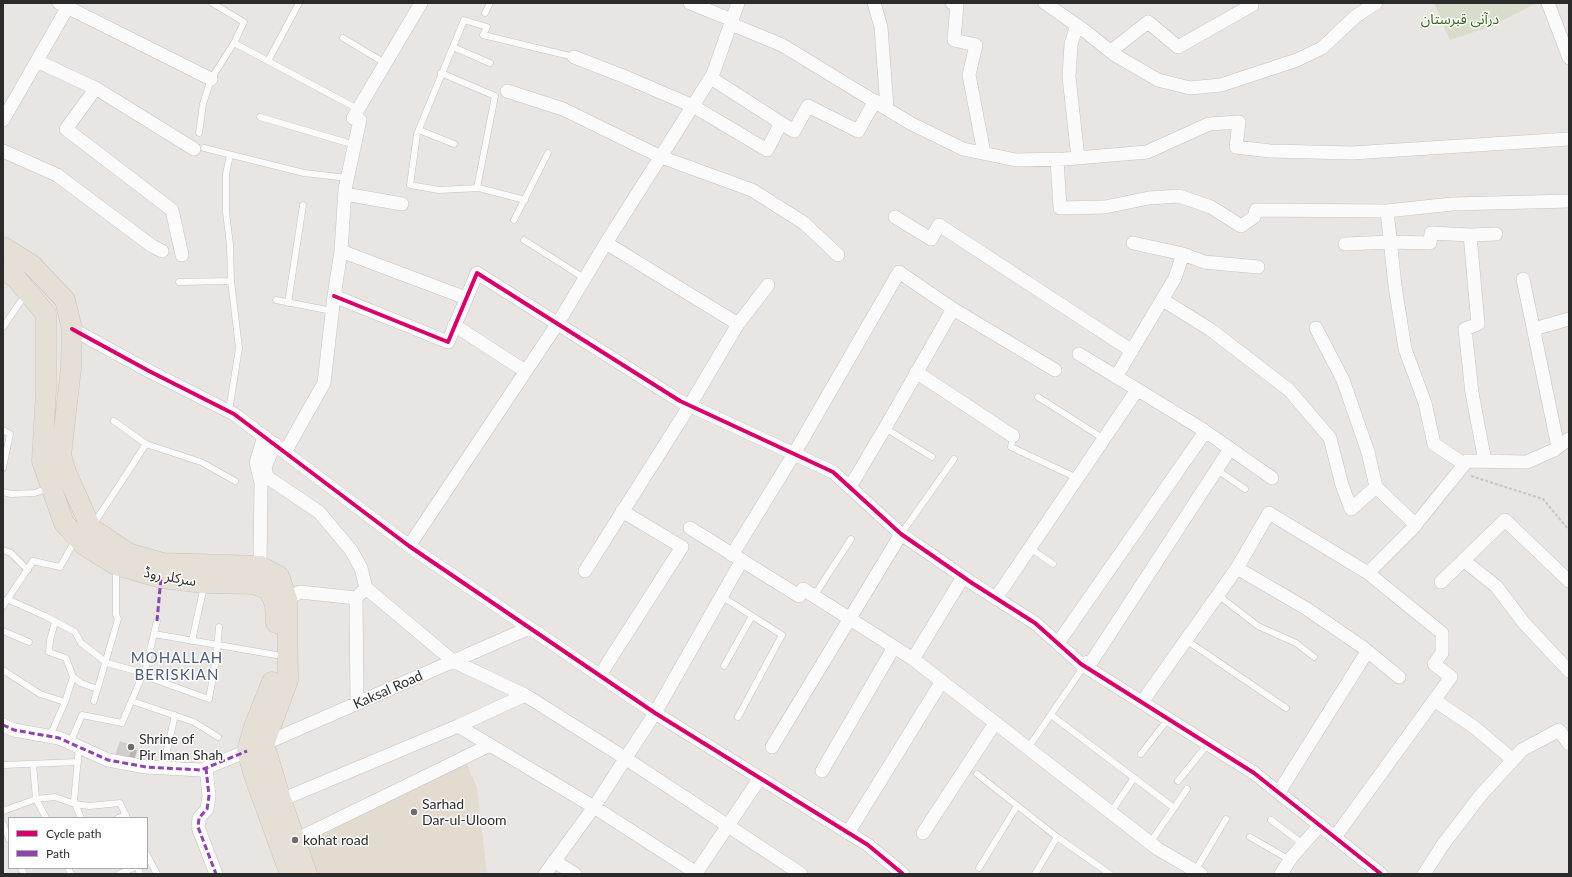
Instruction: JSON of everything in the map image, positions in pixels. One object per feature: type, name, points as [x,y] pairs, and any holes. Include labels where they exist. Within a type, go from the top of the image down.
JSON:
[{"type":"main road","points":[[3,247],[32,264],[65,300],[72,329],[71,368],[61,455],[84,533],[128,553],[163,563],[260,566],[279,576],[288,680],[255,747]]},
{"type":"main road","name":"سرکلر روڈ","points":[[3,270],[14,277],[46,314],[46,390],[42,461],[64,523],[84,533],[88,548],[116,565],[161,578],[204,583],[254,584],[269,590],[281,602]]},
{"type":"main road","points":[[42,461],[61,455]]},
{"type":"main road","points":[[281,602],[275,677],[254,727],[255,747],[252,771],[290,874]]},
{"type":"main road","points":[[255,747],[281,800],[307,874]]},
{"type":"street","points":[[260,566],[261,482],[256,463],[275,444],[324,383],[334,296],[342,251],[345,194],[360,120],[352,118],[421,3]]},
{"type":"street","points":[[690,3],[782,45],[910,122],[964,149],[1016,160],[1078,158],[1147,152],[1209,124],[1239,122],[1236,147],[1270,151],[1352,153],[1569,139]]},
{"type":"street","points":[[410,546],[558,323],[584,278],[711,78],[738,3]]},
{"type":"street","points":[[874,3],[881,27],[887,108]]},
{"type":"street","points":[[952,3],[957,4],[954,40],[976,45],[969,75],[984,153]]},
{"type":"street","points":[[1045,3],[1111,51],[1158,80],[1190,88],[1221,85],[1297,60],[1322,48],[1356,16],[1376,3]]},
{"type":"street","points":[[1548,3],[1569,58]]},
{"type":"street","points":[[3,120],[37,61],[66,4],[211,79]]},
{"type":"street","points":[[1111,51],[1148,22],[1178,47],[1252,5]]},
{"type":"street","points":[[1077,25],[1070,44],[1068,77],[1078,158]]},
{"type":"street","points":[[574,57],[693,106],[767,150],[781,123]]},
{"type":"street","points":[[37,61],[96,88],[199,149]]},
{"type":"street","points":[[711,78],[794,131],[808,106],[858,131],[875,101]]},
{"type":"street","points":[[96,88],[66,128],[172,210],[182,255]]},
{"type":"street","points":[[507,91],[563,109],[661,157],[752,190],[804,222],[838,255]]},
{"type":"street","points":[[3,151],[57,175],[152,246],[162,251]]},
{"type":"street","points":[[1057,159],[1060,208],[1105,207],[1149,198],[1179,196],[1211,207],[1241,226],[1254,217],[1256,210],[1388,211],[1452,204],[1569,201]]},
{"type":"street","points":[[345,194],[402,204]]},
{"type":"street","points":[[1388,211],[1405,349],[1425,403],[1434,444],[1462,468]]},
{"type":"street","points":[[895,217],[931,238],[939,225],[1132,351]]},
{"type":"street","points":[[1344,244],[1391,242],[1430,243],[1431,233],[1470,235],[1496,234]]},
{"type":"street","points":[[1470,235],[1478,324],[1465,329],[1472,393],[1485,462]]},
{"type":"street","points":[[606,243],[738,324]]},
{"type":"street","points":[[1134,243],[1183,254],[1204,262],[1258,267]]},
{"type":"street","points":[[342,251],[466,298]]},
{"type":"street","points":[[1116,377],[1175,278],[1183,254]]},
{"type":"street","points":[[545,874],[594,807],[655,712],[721,596],[737,558],[794,454],[899,272],[953,309],[1055,370]]},
{"type":"street","points":[[334,296],[448,342],[477,273],[680,401],[690,404],[833,472],[901,534],[1035,623],[1082,665],[1254,773],[1381,874]]},
{"type":"street","points":[[1523,279],[1558,447]]},
{"type":"street","points":[[585,571],[690,404],[738,324],[768,285]]},
{"type":"street","points":[[1163,300],[1211,330],[1290,390],[1330,438],[1342,485],[1351,509],[1376,487]]},
{"type":"street","points":[[850,487],[886,428],[916,372],[953,309]]},
{"type":"street","points":[[1534,329],[1569,319]]},
{"type":"street","points":[[454,325],[525,371]]},
{"type":"street","points":[[1316,328],[1343,380],[1368,452],[1376,487],[1416,525]]},
{"type":"street","points":[[72,329],[149,371],[229,411],[410,546],[529,628],[655,712],[868,845],[903,874]]},
{"type":"street","points":[[1079,354],[1206,432],[1272,478]]},
{"type":"street","points":[[916,372],[1013,436]]},
{"type":"street","points":[[996,598],[1137,390]]},
{"type":"street","points":[[1058,643],[1206,432]]},
{"type":"street","points":[[1368,573],[1416,525],[1467,461],[1527,462],[1558,447],[1569,439]]},
{"type":"street","points":[[275,444],[265,467],[267,477],[319,512],[351,550],[361,568],[366,588],[453,661],[525,695],[625,758],[801,874]]},
{"type":"street","points":[[1082,665],[1092,661],[1230,449]]},
{"type":"street","points":[[600,676],[682,547],[622,511]]},
{"type":"street","points":[[1142,702],[1237,568],[1269,513],[1368,573],[1442,633],[1442,653],[1434,664],[1451,677],[1335,837]]},
{"type":"street","points":[[1441,582],[1505,520],[1569,581]]},
{"type":"street","points":[[690,528],[799,596],[803,589],[912,659],[1150,843],[1198,872]]},
{"type":"street","points":[[772,747],[901,534]]},
{"type":"street","points":[[1464,560],[1496,586],[1524,623],[1569,671]]},
{"type":"street","points":[[1237,568],[1307,609],[1399,676]]},
{"type":"street","points":[[912,659],[964,577]]},
{"type":"street","points":[[357,703],[356,598],[366,588]]},
{"type":"street","points":[[281,602],[300,592],[356,598]]},
{"type":"street","name":"Kaksal Road","points":[[206,768],[529,628]]},
{"type":"street","points":[[822,771],[894,647]]},
{"type":"street","points":[[1279,792],[1367,652]]},
{"type":"street","points":[[848,833],[942,681]]},
{"type":"street","points":[[281,800],[458,726],[525,695]]},
{"type":"street","points":[[1434,700],[1474,726],[1513,760]]},
{"type":"street","points":[[923,833],[995,723]]},
{"type":"street","points":[[3,725],[14,730],[50,736],[75,745],[108,760],[146,767],[201,770],[206,768],[210,796],[208,809],[199,818],[198,827],[216,874]]},
{"type":"street","points":[[458,726],[594,807],[697,873],[760,778]]},
{"type":"street","points":[[1424,874],[1442,846],[1480,796],[1522,750],[1559,730],[1568,741]]},
{"type":"street","points":[[295,840],[490,745]]},
{"type":"street","points":[[1282,874],[1290,860],[1320,825]]},
{"type":"street","points":[[554,861],[575,874]]},
{"type":"lane","points":[[199,133],[203,104],[211,79],[234,43],[244,22],[212,3]]},
{"type":"lane","points":[[268,61],[299,3]]},
{"type":"lane","points":[[485,13],[490,3]]},
{"type":"lane","points":[[525,200],[477,188],[439,190],[410,185],[419,130],[441,73],[464,20],[486,27],[483,35],[574,57]]},
{"type":"lane","points":[[343,38],[385,63]]},
{"type":"lane","points":[[234,43],[358,109]]},
{"type":"lane","points":[[453,47],[490,63]]},
{"type":"lane","points":[[441,73],[495,96],[477,188]]},
{"type":"lane","points":[[260,117],[355,144]]},
{"type":"lane","points":[[419,130],[454,144]]},
{"type":"lane","points":[[199,149],[304,173],[348,178]]},
{"type":"lane","points":[[514,220],[548,153]]},
{"type":"lane","points":[[229,411],[239,348],[231,281],[230,245],[226,212],[226,174],[230,155]]},
{"type":"lane","points":[[288,303],[303,205]]},
{"type":"lane","points":[[524,240],[584,278]]},
{"type":"lane","points":[[180,282],[231,281]]},
{"type":"lane","points":[[3,327],[28,293]]},
{"type":"lane","points":[[276,300],[332,311]]},
{"type":"lane","points":[[1038,397],[1104,439]]},
{"type":"lane","points":[[114,421],[146,444],[201,462],[234,481]]},
{"type":"lane","points":[[886,428],[932,457]]},
{"type":"lane","points":[[3,430],[10,434],[3,468]]},
{"type":"lane","points":[[1013,436],[1011,447],[1077,478]]},
{"type":"lane","points":[[3,606],[33,561],[60,568],[146,444]]},
{"type":"lane","points":[[901,534],[954,458]]},
{"type":"lane","points":[[1217,470],[1245,489]]},
{"type":"lane","points":[[3,493],[34,493],[51,487]]},
{"type":"lane","points":[[814,596],[851,539]]},
{"type":"lane","points":[[1030,548],[1053,564]]},
{"type":"lane","points":[[3,550],[11,553],[28,570]]},
{"type":"lane","points":[[94,701],[107,663],[118,618],[116,614],[116,565]]},
{"type":"lane","points":[[192,641],[204,583]]},
{"type":"lane","points":[[1218,595],[1258,626],[1296,643],[1314,657]]},
{"type":"lane","points":[[721,596],[782,635],[738,717]]},
{"type":"lane","points":[[7,600],[75,632],[81,643],[107,663],[143,674],[209,699],[218,644],[219,627]]},
{"type":"lane","points":[[724,666],[752,616]]},
{"type":"lane","points":[[81,817],[75,804],[78,762],[75,745],[82,715],[122,723],[143,674],[157,621]]},
{"type":"lane","points":[[55,622],[50,640],[49,652],[66,658],[73,677],[81,683],[97,689]]},
{"type":"lane","points":[[3,631],[30,642]]},
{"type":"lane","points":[[154,634],[276,655]]},
{"type":"lane","points":[[1186,640],[1286,708]]},
{"type":"lane","points":[[1028,748],[1051,715],[1082,665]]},
{"type":"lane","points":[[3,670],[40,694],[65,702]]},
{"type":"lane","points":[[50,736],[65,702],[73,677]]},
{"type":"lane","points":[[132,701],[194,722],[218,737]]},
{"type":"lane","points":[[163,768],[175,715]]},
{"type":"lane","points":[[1051,715],[1174,808]]},
{"type":"lane","points":[[1141,754],[1168,718]]},
{"type":"lane","points":[[1178,781],[1208,744]]},
{"type":"lane","points":[[3,765],[78,762]]},
{"type":"lane","points":[[33,764],[36,799],[45,817]]},
{"type":"lane","points":[[977,774],[1057,838],[1101,871],[1110,874]]},
{"type":"lane","points":[[1111,812],[1134,778]]},
{"type":"lane","points":[[1150,843],[1187,789]]},
{"type":"lane","points":[[3,811],[36,799],[55,797],[75,804],[89,806],[120,802],[126,817]]},
{"type":"lane","points":[[979,868],[1017,806]]},
{"type":"lane","points":[[1198,872],[1226,819]]},
{"type":"lane","points":[[1271,820],[1303,844]]},
{"type":"lane","points":[[3,824],[8,836]]},
{"type":"lane","points":[[1250,837],[1290,860]]},
{"type":"lane","points":[[1035,874],[1057,838]]},
{"type":"lane","points":[[148,859],[157,874]]},
{"type":"lane","points":[[119,874],[131,869]]},
{"type":"path","points":[[1462,468],[1479,480],[1543,499],[1569,530]]},
{"type":"shaded area","name":"Sarhad Dar-ul-Uloom","points":[[462,753],[477,788],[487,874],[313,874],[300,837]]},
{"type":"green space","name":"درآنی قبرستان","points":[[1434,3],[1536,3],[1492,26],[1450,40]]},
{"type":"building","points":[[120,741],[133,746],[128,759],[115,755]]},
{"type":"marked path","points":[[157,621],[161,578]]},
{"type":"marked path","points":[[3,725],[14,730],[59,738],[108,760],[146,767],[201,770],[247,751]]},
{"type":"marked path","points":[[206,768],[209,796],[207,809],[199,818],[198,827],[216,874]]},
{"type":"cycle path","points":[[334,296],[448,342],[477,273],[680,401],[833,472],[901,534],[972,583],[1035,623],[1081,664],[1254,773],[1381,874]]},
{"type":"cycle path","points":[[72,329],[149,371],[234,414],[409,546],[655,713],[868,845],[903,874]]},
{"type":"place","name":"Shrine of Pir Iman Shah","points":[[131,747]]},
{"type":"place","name":"Sarhad Dar-ul-Uloom","points":[[414,812]]},
{"type":"place","name":"kohat road","points":[[295,840]]},
{"type":"district","name":"MOHALLAH BERISKIAN","points":[[177,666]]}]
